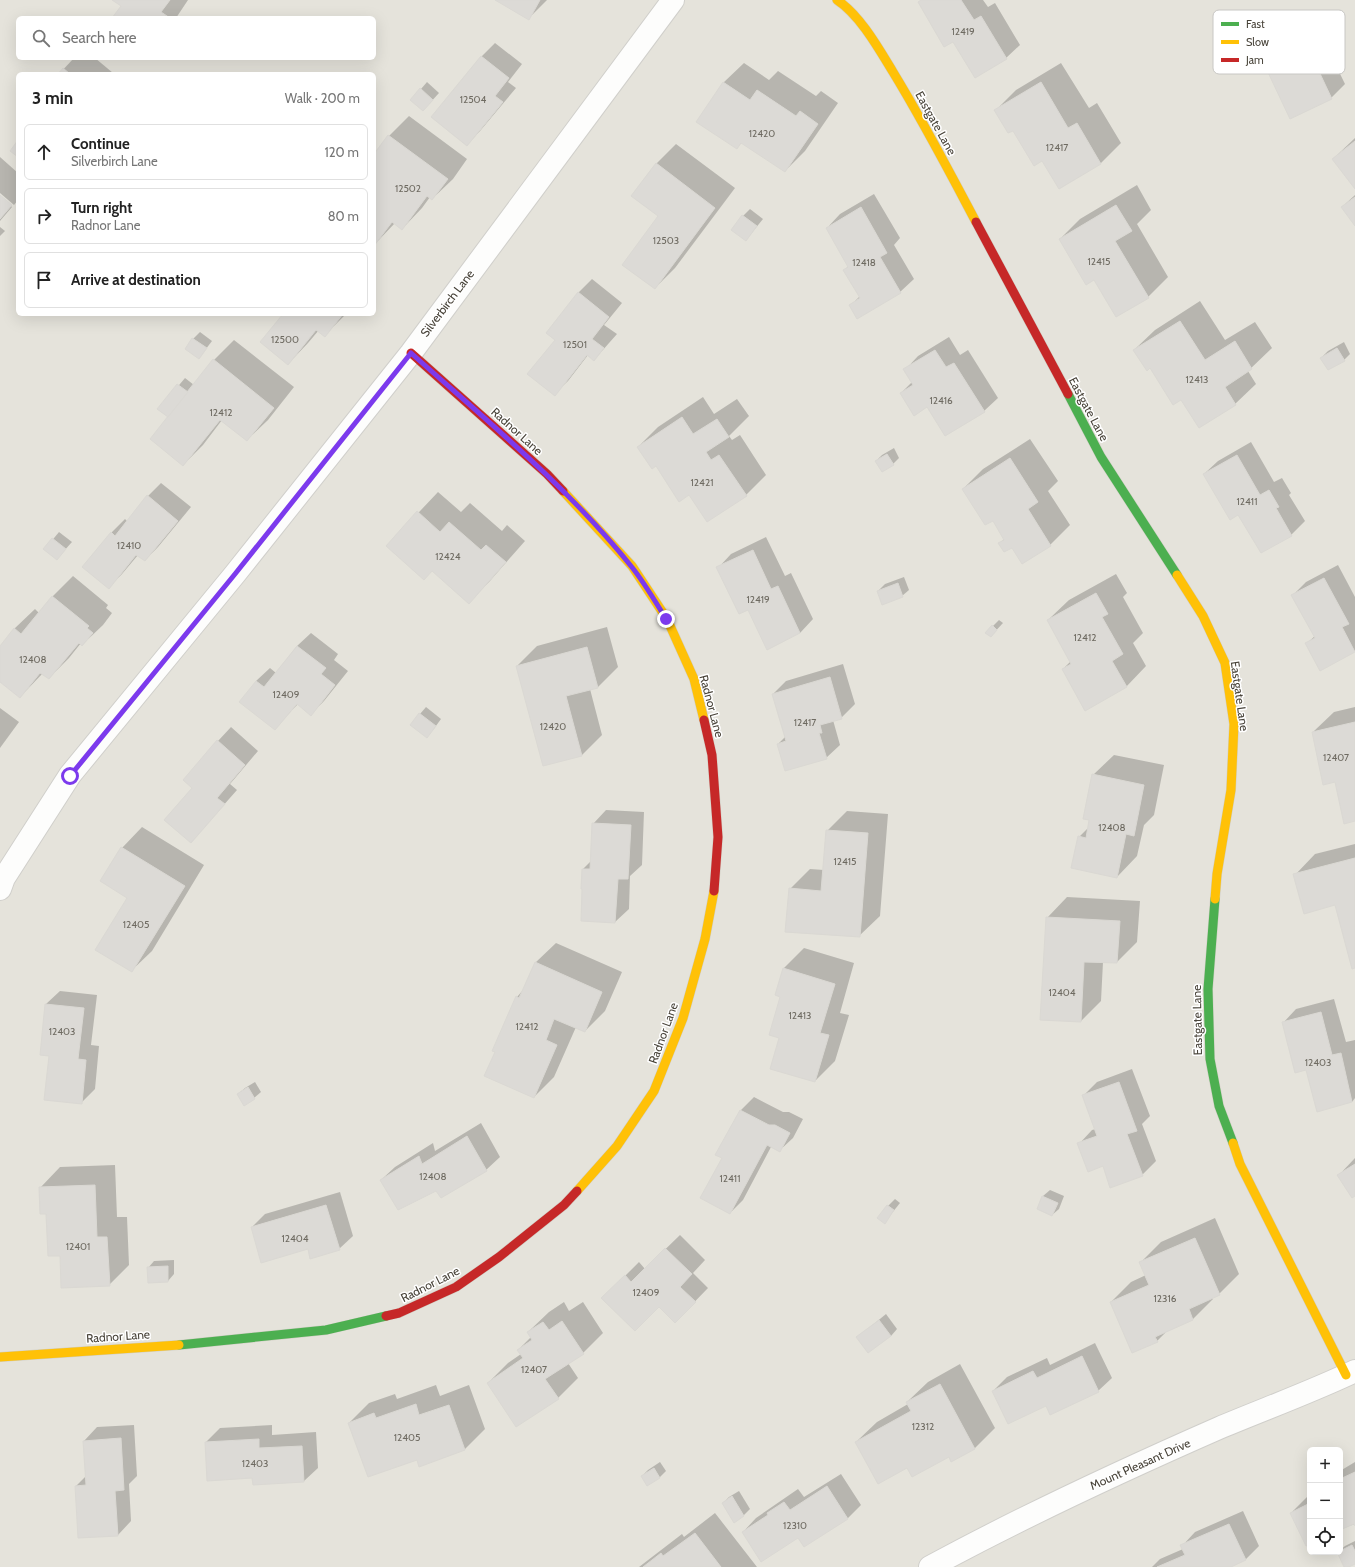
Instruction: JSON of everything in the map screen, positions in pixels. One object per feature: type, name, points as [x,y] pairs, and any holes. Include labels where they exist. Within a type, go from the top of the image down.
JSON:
[{"type":"street","name":"Silverbirch Lane","points":[[0,889],[4,878],[70,776],[235,574],[411,353],[673,0]]},
{"type":"street","name":"Eastgate Lane","points":[[837,0],[843,4],[871,36],[920,116],[1101,457],[1204,616],[1225,663],[1234,724],[1231,790],[1217,874],[1208,981],[1210,1059],[1219,1106],[1240,1164],[1351,1373]]},
{"type":"street","name":"Radnor Lane","points":[[0,1357],[201,1343],[326,1330],[399,1313],[456,1287],[499,1257],[564,1205],[617,1146],[654,1091],[683,1018],[705,939],[714,892],[718,838],[712,755],[694,679],[666,619],[632,566],[547,474],[411,353]]},
{"type":"street","name":"Mount Pleasant Drive","points":[[930,1567],[997,1531],[1084,1489],[1218,1429],[1351,1373]]},
{"type":"shaded area","points":[[0,0],[1355,0],[1355,1567],[0,1567]]},
{"type":"building","points":[[112,0],[170,0],[161,12],[167,16],[114,16],[121,6]]},
{"type":"building","points":[[495,0],[540,0],[529,20]]},
{"type":"building","points":[[921,0],[961,0],[974,20],[981,16],[1007,59],[975,78],[953,42],[944,47],[918,2]]},
{"type":"building","points":[[481,56],[509,78],[495,96],[503,102],[467,146],[431,117]]},
{"type":"building","points":[[63,68],[68,72],[60,72]]},
{"type":"building","points":[[1269,74],[1320,74],[1332,99],[1290,119]]},
{"type":"building","points":[[723,82],[750,100],[757,90],[796,116],[800,111],[818,124],[785,172],[741,143],[737,149],[696,122]]},
{"type":"building","points":[[1041,82],[1068,128],[1077,123],[1101,164],[1059,189],[1042,161],[1034,166],[1013,131],[1008,133],[994,110]]},
{"type":"building","points":[[420,88],[433,100],[423,111],[410,100]]},
{"type":"building","points":[[388,135],[448,179],[432,200],[427,196],[402,230],[392,222],[376,243],[376,151]]},
{"type":"building","points":[[1355,141],[1355,189],[1332,159]]},
{"type":"building","points":[[16,143],[16,156],[10,151]]},
{"type":"building","points":[[656,163],[715,208],[655,289],[622,265],[658,216],[631,196]]},
{"type":"building","points":[[0,195],[12,205],[0,219]]},
{"type":"building","points":[[1355,197],[1355,226],[1341,207]]},
{"type":"building","points":[[1116,205],[1132,231],[1115,241],[1149,298],[1116,317],[1094,280],[1086,285],[1059,239]]},
{"type":"building","points":[[861,207],[887,253],[880,257],[901,293],[857,319],[849,305],[860,298],[843,270],[848,267],[826,228]]},
{"type":"building","points":[[742,215],[757,226],[746,241],[731,230]]},
{"type":"building","points":[[578,292],[609,317],[592,339],[604,348],[594,361],[587,355],[555,396],[527,374],[555,340],[546,333]]},
{"type":"building","points":[[281,316],[341,316],[325,337],[316,330],[288,365],[260,342]]},
{"type":"building","points":[[1180,321],[1205,360],[1235,341],[1252,369],[1225,387],[1236,405],[1199,428],[1181,400],[1173,405],[1150,368],[1147,371],[1133,350]]},
{"type":"building","points":[[192,338],[207,348],[199,359],[185,349]]},
{"type":"building","points":[[1337,348],[1345,361],[1328,370],[1320,358]]},
{"type":"building","points":[[935,350],[946,367],[954,363],[985,412],[945,436],[927,407],[914,416],[900,393],[913,385],[903,369]]},
{"type":"building","points":[[213,359],[274,408],[247,441],[220,420],[183,466],[150,439]]},
{"type":"building","points":[[177,384],[188,392],[168,417],[157,409]]},
{"type":"building","points":[[682,417],[693,434],[717,419],[729,437],[706,452],[711,460],[719,455],[747,496],[707,522],[689,495],[679,502],[656,466],[652,469],[637,447]]},
{"type":"building","points":[[887,454],[894,465],[882,472],[875,461]]},
{"type":"building","points":[[1237,455],[1260,495],[1269,490],[1279,507],[1276,508],[1292,536],[1261,553],[1238,515],[1230,520],[1203,474]]},
{"type":"building","points":[[1010,458],[1038,502],[1028,509],[1051,546],[1022,564],[1012,548],[1004,552],[998,543],[1004,540],[993,521],[985,525],[962,489]]},
{"type":"building","points":[[147,495],[178,521],[145,561],[136,555],[109,589],[82,567],[111,532],[115,536]]},
{"type":"building","points":[[417,511],[440,532],[449,522],[481,550],[486,545],[506,562],[469,604],[432,571],[424,580],[386,546]]},
{"type":"building","points":[[52,538],[66,549],[57,560],[43,549]]},
{"type":"building","points":[[753,550],[771,589],[778,586],[800,633],[767,650],[748,610],[739,614],[716,567]]},
{"type":"building","points":[[1324,578],[1349,624],[1342,627],[1355,652],[1320,671],[1305,643],[1315,638],[1291,595]]},
{"type":"building","points":[[898,583],[903,597],[882,605],[877,591]]},
{"type":"building","points":[[1096,593],[1108,614],[1102,617],[1123,654],[1112,661],[1127,687],[1085,711],[1062,669],[1071,664],[1047,620]]},
{"type":"building","points":[[52,596],[89,626],[87,628],[93,633],[82,646],[79,643],[49,679],[40,673],[20,698],[0,682],[0,646],[14,628],[21,634]]},
{"type":"building","points":[[992,625],[997,630],[991,637],[985,633]]},
{"type":"building","points":[[297,646],[326,668],[321,674],[335,685],[311,716],[297,704],[275,730],[239,702],[256,681],[264,687]]},
{"type":"building","points":[[587,647],[598,688],[566,696],[582,756],[543,766],[516,666]]},
{"type":"building","points":[[830,677],[842,719],[820,725],[822,733],[819,733],[827,759],[785,771],[777,744],[786,741],[772,694]]},
{"type":"building","points":[[419,713],[436,726],[427,738],[410,725]]},
{"type":"building","points":[[1355,722],[1355,821],[1344,824],[1335,782],[1323,785],[1312,732]]},
{"type":"building","points":[[217,740],[245,765],[217,798],[225,804],[191,843],[164,820],[192,788],[183,780]]},
{"type":"building","points":[[1092,774],[1144,785],[1134,836],[1126,834],[1117,878],[1071,868],[1078,836],[1086,838],[1089,820],[1083,819]]},
{"type":"building","points":[[592,823],[631,825],[628,879],[618,879],[615,923],[581,921],[582,869],[590,869]]},
{"type":"building","points":[[826,830],[868,833],[860,937],[785,932],[789,888],[821,891]]},
{"type":"building","points":[[121,847],[185,886],[132,972],[95,950],[127,898],[100,881]]},
{"type":"building","points":[[1355,858],[1355,968],[1352,969],[1335,905],[1304,914],[1293,874]]},
{"type":"building","points":[[1046,917],[1120,921],[1117,963],[1084,962],[1081,1022],[1040,1020]]},
{"type":"building","points":[[535,962],[602,992],[585,1032],[554,1019],[546,1040],[557,1045],[534,1098],[484,1076],[495,1052],[492,1051],[516,996],[519,998]]},
{"type":"building","points":[[783,968],[835,984],[820,1033],[829,1035],[815,1082],[770,1069],[779,1038],[769,1035],[780,997],[775,995]]},
{"type":"building","points":[[45,1004],[84,1008],[78,1059],[86,1060],[82,1104],[44,1100],[49,1056],[40,1055]]},
{"type":"building","points":[[1321,1012],[1332,1055],[1341,1053],[1352,1102],[1317,1112],[1306,1070],[1295,1073],[1282,1022]]},
{"type":"building","points":[[1119,1082],[1137,1131],[1127,1134],[1143,1176],[1110,1188],[1103,1166],[1088,1172],[1077,1143],[1097,1136],[1082,1095]]},
{"type":"building","points":[[248,1087],[255,1099],[244,1106],[237,1094]]},
{"type":"building","points":[[740,1110],[769,1125],[775,1125],[790,1133],[780,1152],[767,1145],[730,1214],[700,1198],[722,1158],[715,1155]]},
{"type":"building","points":[[467,1136],[487,1171],[441,1198],[436,1191],[398,1210],[380,1180],[419,1156],[422,1164]]},
{"type":"building","points":[[1355,1164],[1355,1196],[1352,1198],[1337,1175]]},
{"type":"building","points":[[95,1185],[97,1237],[107,1237],[110,1286],[61,1288],[60,1256],[48,1256],[46,1214],[40,1214],[39,1187]]},
{"type":"building","points":[[1042,1196],[1058,1203],[1052,1216],[1037,1209]]},
{"type":"building","points":[[326,1205],[340,1250],[310,1259],[308,1249],[261,1263],[251,1227]]},
{"type":"building","points":[[887,1205],[894,1210],[885,1224],[877,1218]]},
{"type":"building","points":[[1195,1238],[1220,1295],[1189,1309],[1193,1320],[1155,1337],[1158,1342],[1132,1353],[1110,1302],[1149,1285],[1139,1262]]},
{"type":"building","points":[[665,1248],[692,1274],[680,1287],[696,1302],[675,1323],[659,1307],[635,1331],[601,1298],[625,1275],[631,1282]]},
{"type":"building","points":[[168,1266],[168,1282],[148,1283],[147,1267]]},
{"type":"building","points":[[879,1320],[891,1336],[868,1353],[856,1337]]},
{"type":"building","points":[[562,1321],[584,1354],[545,1379],[559,1399],[516,1427],[487,1383],[523,1358],[517,1350],[532,1340],[527,1332],[543,1322],[549,1330]]},
{"type":"building","points":[[1082,1356],[1099,1392],[1050,1415],[1046,1406],[1008,1424],[992,1391],[1033,1371],[1037,1378]]},
{"type":"building","points":[[940,1384],[975,1449],[951,1462],[949,1457],[912,1477],[907,1468],[878,1484],[855,1442],[911,1411],[906,1402]]},
{"type":"building","points":[[416,1404],[419,1415],[449,1405],[465,1450],[419,1467],[417,1460],[368,1477],[348,1423],[374,1413],[376,1418]]},
{"type":"building","points":[[121,1438],[124,1490],[115,1491],[118,1536],[78,1538],[75,1486],[86,1485],[83,1441]]},
{"type":"building","points":[[259,1439],[259,1448],[302,1446],[304,1482],[253,1485],[252,1478],[207,1481],[205,1442]]},
{"type":"building","points":[[654,1468],[660,1478],[647,1486],[641,1476]]},
{"type":"building","points":[[1355,1472],[1355,1526],[1354,1524],[1343,1529],[1343,1483],[1343,1478]]},
{"type":"building","points":[[827,1486],[848,1519],[804,1547],[798,1538],[761,1562],[742,1532],[768,1515],[767,1513],[784,1502],[790,1510]]},
{"type":"building","points":[[732,1496],[744,1516],[734,1523],[722,1503]]},
{"type":"building","points":[[1307,1504],[1307,1546],[1306,1546],[1290,1513]]},
{"type":"building","points":[[1229,1524],[1246,1560],[1231,1567],[1157,1567],[1185,1555],[1180,1545]]},
{"type":"building","points":[[695,1533],[721,1567],[643,1567],[661,1553],[663,1556]]},
{"type":"building","points":[[1352,1545],[1355,1551],[1355,1564],[1349,1567],[1344,1567],[1338,1555],[1343,1555],[1343,1550]]},
{"type":"traffic: fast","points":[[1068,394],[1101,457],[1177,575]]},
{"type":"traffic: fast","points":[[1215,899],[1208,989],[1210,1059],[1219,1106],[1233,1143]]},
{"type":"traffic: fast","points":[[179,1345],[326,1330],[386,1316]]},
{"type":"traffic: slow","points":[[837,0],[845,6],[861,23],[882,53],[904,90],[976,222]]},
{"type":"traffic: slow","points":[[563,491],[632,566],[667,619],[694,679],[704,720]]},
{"type":"traffic: slow","points":[[1177,575],[1203,616],[1225,663],[1234,724],[1231,790],[1217,874],[1215,899]]},
{"type":"traffic: slow","points":[[577,1191],[617,1146],[654,1091],[683,1018],[705,939],[714,891]]},
{"type":"traffic: slow","points":[[1233,1143],[1240,1164],[1346,1375]]},
{"type":"traffic: slow","points":[[0,1357],[179,1345]]},
{"type":"traffic: jam","points":[[976,222],[1068,394]]},
{"type":"traffic: jam","points":[[411,353],[547,474],[563,491]]},
{"type":"traffic: jam","points":[[704,720],[712,755],[718,837],[714,891]]},
{"type":"traffic: jam","points":[[386,1316],[399,1313],[456,1287],[499,1257],[564,1205],[577,1191]]},
{"type":"route","points":[[70,776],[235,574],[411,353],[547,474],[632,566],[666,619]]}]
